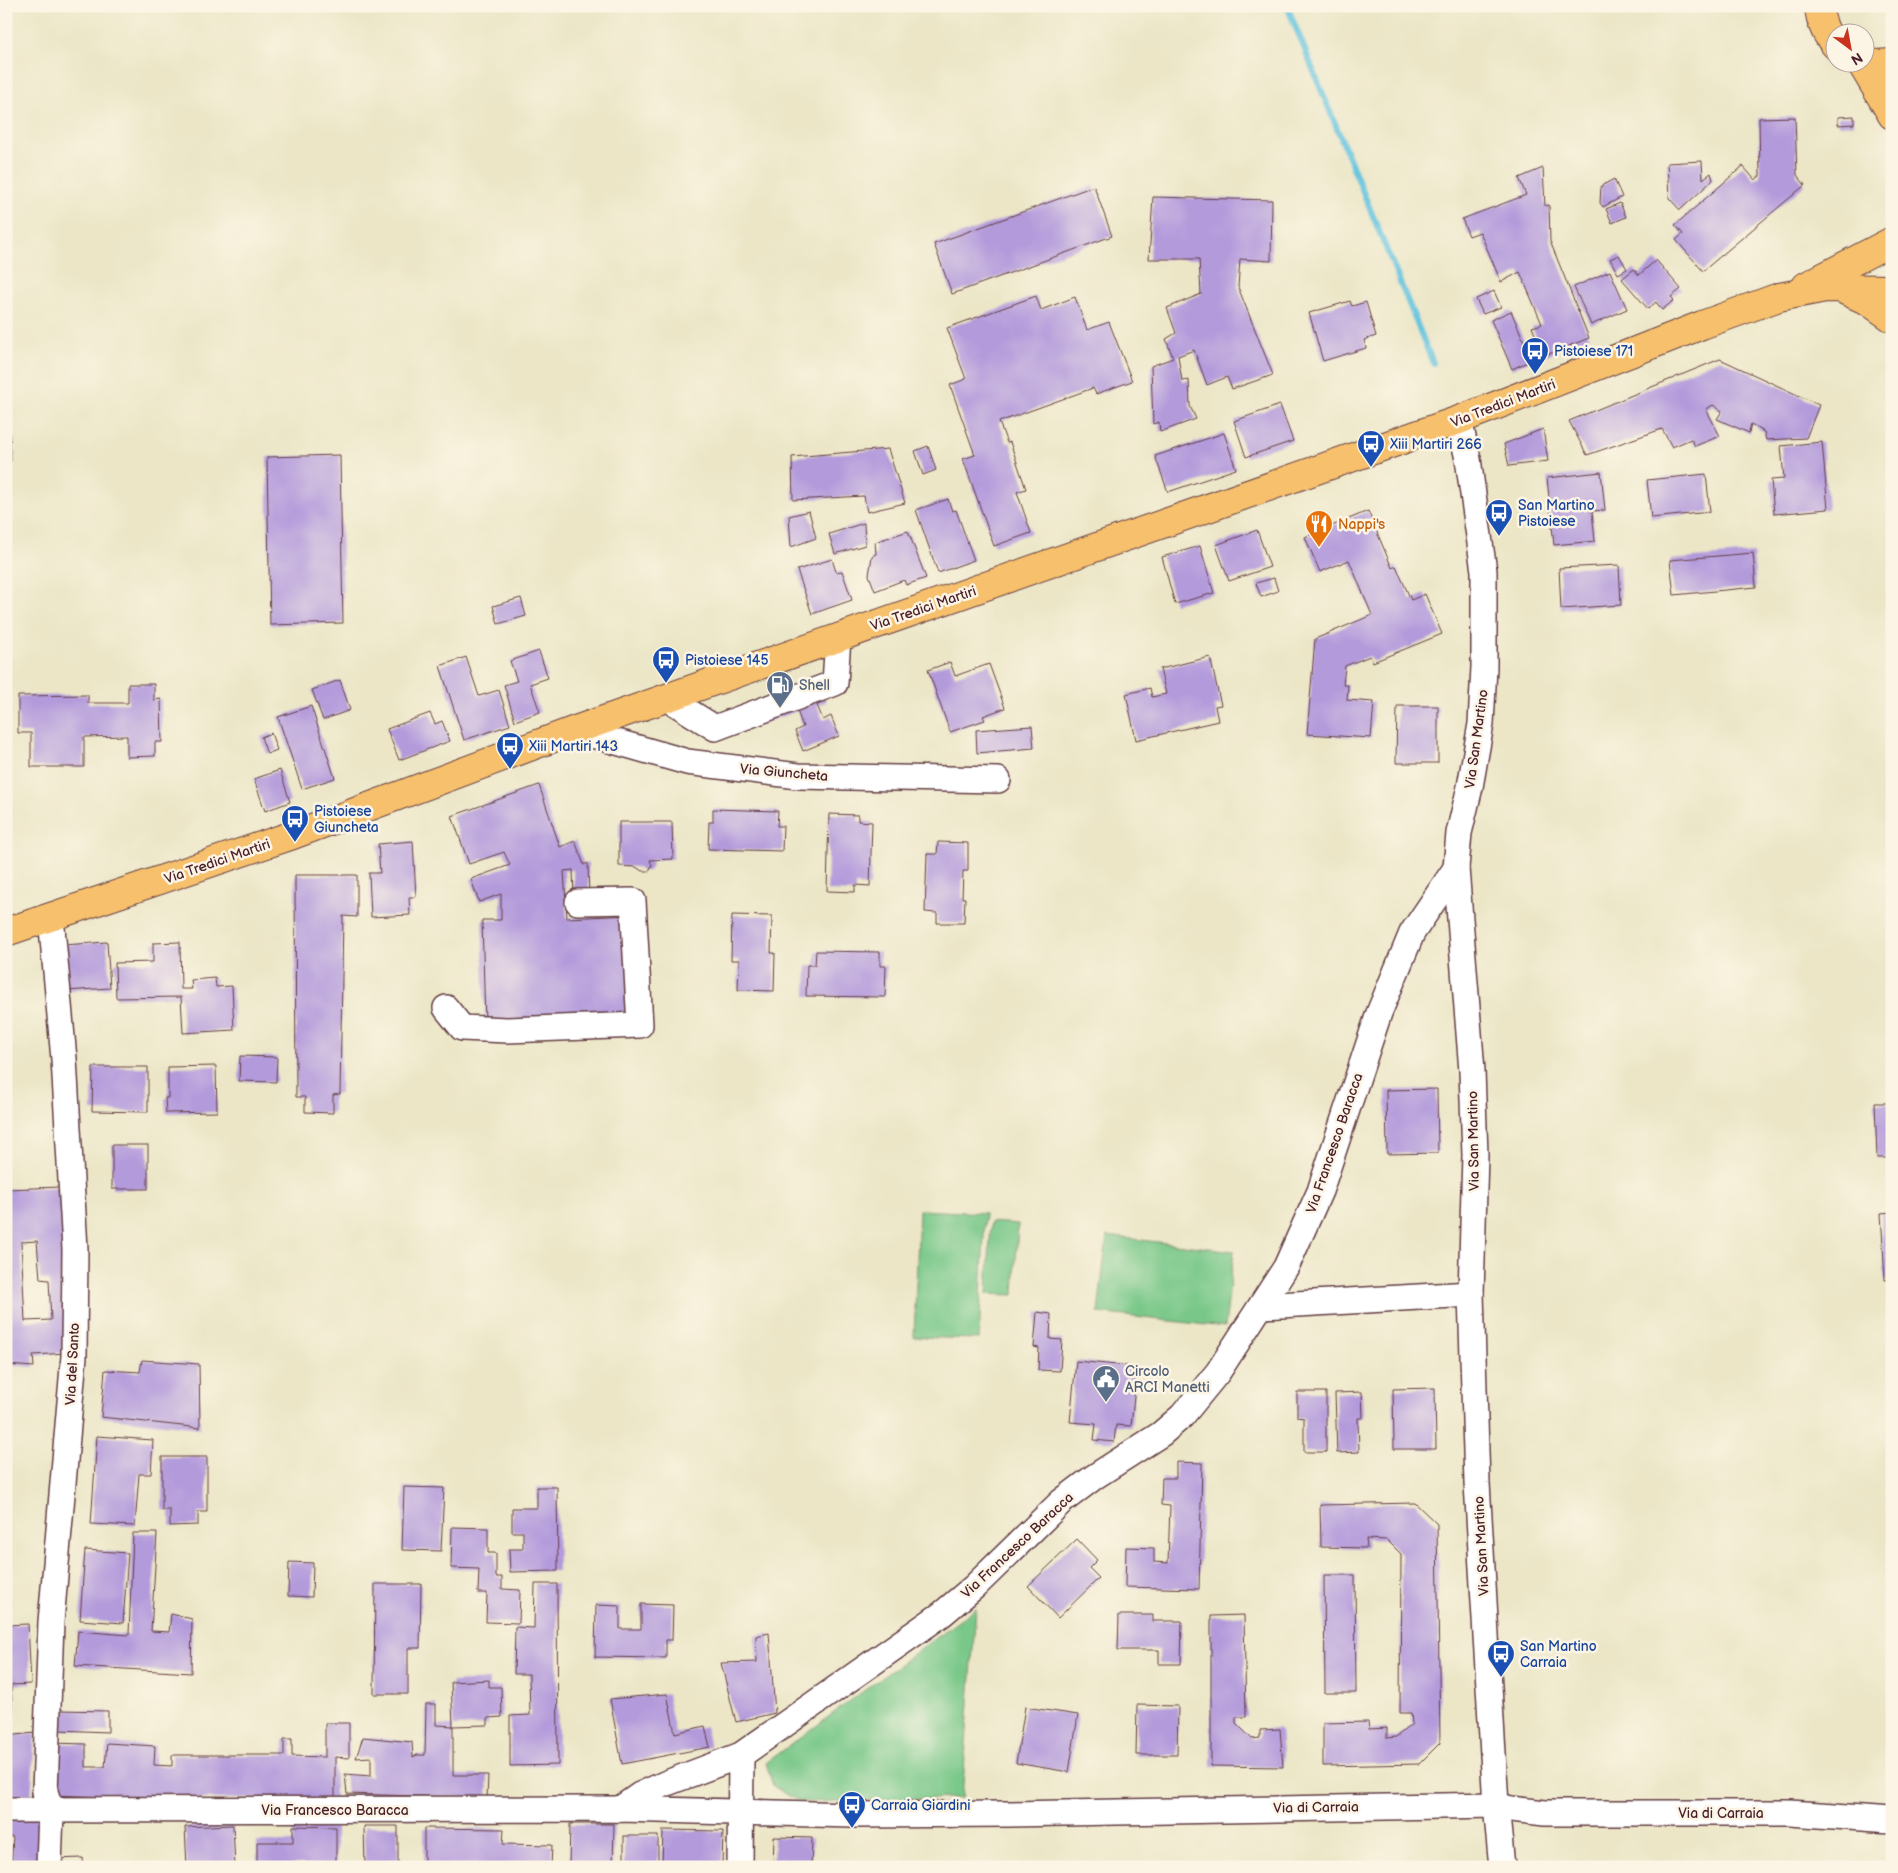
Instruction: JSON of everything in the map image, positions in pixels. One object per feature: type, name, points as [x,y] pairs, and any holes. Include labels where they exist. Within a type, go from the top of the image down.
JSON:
[{"type":"main road","points":[[1819,6],[1822,24],[1826,32]]},
{"type":"main road","points":[[1876,64],[1892,63]]},
{"type":"main road","points":[[1866,72],[1892,115]]},
{"type":"main road","points":[[1792,294],[1892,241]]},
{"type":"main road","name":"Via Tredici Martiri","points":[[6,932],[293,835],[575,730],[1459,420],[1693,329],[1792,294],[1826,288],[1892,289]]},
{"type":"main road","name":"Via Tredici Martiri","points":[[1840,288],[1868,301],[1892,318]]},
{"type":"street","name":"Via San Martino","points":[[1459,420],[1468,459],[1484,571],[1485,622],[1480,724],[1470,787],[1459,833],[1456,868],[1473,1081],[1475,1155],[1471,1294],[1477,1483],[1496,1805],[1502,1867]]},
{"type":"street","points":[[667,698],[715,728],[835,682],[838,638]]},
{"type":"street","name":"Via Giuncheta","points":[[575,730],[687,762],[798,776],[998,780]]},
{"type":"street","name":"Via Francesco Baracca","points":[[620,1809],[640,1795],[741,1755],[942,1614],[974,1587],[1060,1502],[1094,1477],[1161,1434],[1182,1416],[1218,1372],[1286,1267],[1320,1191],[1379,1013],[1412,933],[1456,868]]},
{"type":"street","points":[[446,1008],[462,1028],[507,1030],[640,1025],[633,901],[578,902]]},
{"type":"street","name":"Via del Santo","points":[[49,1867],[50,1810],[45,1792],[51,1622],[74,1356],[74,1258],[64,1059],[51,917]]},
{"type":"street","points":[[1262,1306],[1471,1294]]},
{"type":"street","points":[[740,1867],[741,1755]]},
{"type":"street","name":"Via di Carraia","points":[[740,1811],[852,1815],[1009,1814],[1496,1805],[1511,1809],[1545,1813],[1790,1813],[1892,1820]]},
{"type":"street","name":"Via Francesco Baracca","points":[[6,1810],[620,1809],[740,1811]]},
{"type":"green space","points":[[919,1210],[985,1213],[979,1339],[914,1337]]},
{"type":"green space","points":[[991,1222],[1018,1224],[1014,1295],[987,1294]]},
{"type":"green space","points":[[1107,1236],[1234,1251],[1225,1327],[1098,1313]]},
{"type":"green space","points":[[976,1608],[962,1798],[799,1802],[773,1786],[766,1763]]},
{"type":"building","points":[[1854,116],[1854,124],[1838,125],[1838,117]]},
{"type":"building","points":[[1795,117],[1797,175],[1805,185],[1703,271],[1676,240],[1683,234],[1675,225],[1743,166],[1755,180],[1760,176],[1759,118]]},
{"type":"building","points":[[1702,161],[1703,179],[1711,173],[1713,180],[1680,210],[1669,198],[1667,163]]},
{"type":"building","points":[[1543,168],[1545,206],[1549,205],[1550,241],[1589,338],[1544,356],[1532,327],[1542,324],[1520,272],[1501,282],[1480,232],[1469,236],[1462,219],[1526,195],[1519,178]]},
{"type":"building","points":[[1614,179],[1622,197],[1603,207],[1600,203],[1601,186]]},
{"type":"building","points":[[1094,186],[1112,236],[952,294],[934,244]]},
{"type":"building","points":[[1153,197],[1272,200],[1271,261],[1240,259],[1238,287],[1273,375],[1232,389],[1227,377],[1207,385],[1194,350],[1178,356],[1182,381],[1189,380],[1190,406],[1196,419],[1160,432],[1159,422],[1153,424],[1151,366],[1173,358],[1166,339],[1176,333],[1167,308],[1201,294],[1199,259],[1149,259]]},
{"type":"building","points":[[1620,203],[1626,217],[1612,223],[1606,209]]},
{"type":"building","points":[[1619,255],[1627,269],[1618,274],[1610,259]]},
{"type":"building","points":[[1656,260],[1681,289],[1671,297],[1674,300],[1662,310],[1656,302],[1648,309],[1622,279],[1634,269],[1639,275]]},
{"type":"building","points":[[1610,271],[1627,309],[1591,325],[1574,287]]},
{"type":"building","points":[[1494,291],[1501,307],[1483,314],[1476,299]]},
{"type":"building","points":[[1036,296],[1041,310],[1075,297],[1087,330],[1109,322],[1132,381],[1096,394],[1093,388],[999,422],[1007,443],[1010,442],[1026,489],[1017,492],[1031,533],[994,546],[963,459],[975,455],[950,385],[966,379],[947,328]]},
{"type":"building","points":[[1350,301],[1352,306],[1366,302],[1376,336],[1364,340],[1366,348],[1323,361],[1309,313]]},
{"type":"building","points":[[1511,311],[1532,360],[1512,369],[1491,320]]},
{"type":"building","points":[[1720,359],[1819,405],[1806,438],[1766,440],[1764,432],[1751,424],[1749,433],[1717,419],[1722,411],[1713,405],[1706,409],[1720,436],[1695,446],[1691,439],[1672,447],[1662,429],[1587,455],[1569,421]]},
{"type":"building","points":[[1280,405],[1293,441],[1246,457],[1234,421]]},
{"type":"building","points":[[1543,429],[1548,461],[1509,466],[1504,444]]},
{"type":"building","points":[[10,432],[11,461],[6,461],[6,433]]},
{"type":"building","points":[[1224,433],[1236,469],[1168,492],[1155,456]]},
{"type":"building","points":[[1822,442],[1828,509],[1774,514],[1771,480],[1784,479],[1781,446]]},
{"type":"building","points":[[928,446],[936,470],[923,475],[915,451]]},
{"type":"building","points":[[888,449],[905,503],[867,512],[864,496],[793,500],[792,457]]},
{"type":"building","points":[[340,455],[343,623],[270,625],[267,457]]},
{"type":"building","points":[[1601,472],[1605,510],[1592,511],[1595,541],[1554,545],[1547,478]]},
{"type":"building","points":[[1706,474],[1710,512],[1651,518],[1647,480]]},
{"type":"building","points":[[948,499],[952,511],[956,510],[974,560],[938,573],[916,510]]},
{"type":"building","points":[[809,511],[816,538],[791,547],[789,516]]},
{"type":"building","points":[[1368,511],[1392,568],[1396,566],[1411,600],[1425,594],[1442,634],[1373,662],[1370,656],[1345,666],[1343,685],[1348,685],[1347,700],[1374,702],[1371,738],[1307,734],[1315,639],[1372,615],[1349,560],[1320,572],[1305,537]]},
{"type":"building","points":[[864,523],[865,545],[835,554],[829,534]]},
{"type":"building","points":[[1257,530],[1270,567],[1229,581],[1216,545]]},
{"type":"building","points":[[908,531],[926,578],[906,585],[904,580],[875,591],[869,575],[872,556],[876,554],[875,542]]},
{"type":"building","points":[[1200,546],[1214,593],[1175,604],[1162,557]]},
{"type":"building","points":[[1753,553],[1756,587],[1674,595],[1670,560]]},
{"type":"building","points":[[832,559],[836,572],[842,571],[852,600],[812,614],[797,570]]},
{"type":"building","points":[[1619,565],[1621,605],[1561,609],[1559,568]]},
{"type":"building","points":[[1274,578],[1278,591],[1261,597],[1256,583]]},
{"type":"building","points":[[521,598],[526,616],[498,624],[493,606]]},
{"type":"building","points":[[539,651],[548,678],[530,684],[540,712],[515,721],[504,685],[517,681],[510,661]]},
{"type":"building","points":[[466,657],[479,696],[499,690],[510,725],[464,740],[440,666]]},
{"type":"building","points":[[1210,657],[1221,705],[1215,706],[1218,721],[1136,740],[1126,694],[1150,688],[1152,697],[1166,694],[1160,669]]},
{"type":"building","points":[[950,662],[955,676],[989,664],[1005,708],[983,716],[985,720],[950,732],[928,670]]},
{"type":"building","points":[[817,679],[826,702],[817,705],[823,720],[831,716],[839,736],[803,751],[795,731],[803,727],[797,711],[736,733],[728,712]]},
{"type":"building","points":[[340,680],[350,710],[323,720],[312,690]]},
{"type":"building","points":[[128,684],[154,684],[154,700],[161,699],[162,742],[155,742],[155,756],[127,757],[127,736],[84,737],[84,767],[31,767],[31,733],[18,733],[18,696],[88,695],[88,703],[128,703]]},
{"type":"building","points":[[311,706],[335,778],[302,789],[278,717]]},
{"type":"building","points":[[1397,706],[1438,706],[1438,763],[1396,763]]},
{"type":"building","points":[[430,713],[435,724],[442,721],[450,741],[399,760],[387,729]]},
{"type":"building","points":[[1032,726],[1034,748],[977,753],[976,730]]},
{"type":"building","points":[[271,733],[277,750],[267,754],[261,737]]},
{"type":"building","points":[[280,770],[290,802],[265,811],[254,779]]},
{"type":"building","points":[[539,785],[560,847],[575,841],[584,865],[588,863],[589,897],[574,898],[573,870],[564,871],[567,918],[632,915],[635,1017],[485,1022],[482,920],[501,920],[501,894],[479,902],[471,879],[510,865],[504,852],[469,864],[452,816]]},
{"type":"building","points":[[713,809],[778,811],[777,826],[783,826],[782,851],[708,849],[709,822],[713,822]]},
{"type":"building","points":[[829,814],[858,815],[858,821],[872,822],[870,886],[855,885],[855,892],[827,891]]},
{"type":"building","points":[[619,822],[672,822],[673,859],[650,860],[652,865],[649,871],[642,871],[636,867],[619,866]]},
{"type":"building","points":[[413,841],[416,897],[409,897],[410,915],[371,917],[369,873],[380,873],[378,844]]},
{"type":"building","points":[[938,842],[968,843],[968,871],[963,871],[962,898],[965,898],[964,923],[937,923],[937,913],[925,912],[927,854],[937,854]]},
{"type":"building","points":[[295,875],[357,875],[357,917],[343,916],[340,1094],[333,1095],[333,1113],[305,1112],[305,1097],[296,1097]]},
{"type":"building","points":[[732,915],[772,916],[771,953],[775,953],[774,991],[738,990],[739,960],[731,960]]},
{"type":"building","points":[[107,942],[110,988],[66,991],[63,945]]},
{"type":"building","points":[[180,942],[181,989],[192,989],[191,980],[215,978],[216,987],[232,986],[234,1030],[183,1033],[181,997],[116,998],[115,963],[153,962],[153,943]]},
{"type":"building","points":[[816,951],[880,952],[880,966],[886,966],[885,997],[806,996],[807,965],[815,965]]},
{"type":"building","points":[[240,1056],[277,1057],[276,1082],[239,1081]]},
{"type":"building","points":[[216,1066],[217,1112],[166,1113],[165,1098],[168,1098],[168,1067]]},
{"type":"building","points":[[93,1067],[148,1067],[148,1112],[92,1111]]},
{"type":"building","points":[[1437,1089],[1438,1153],[1387,1154],[1386,1090]]},
{"type":"building","points":[[1875,1103],[1892,1103],[1892,1158],[1877,1158]]},
{"type":"building","points":[[112,1145],[148,1145],[148,1189],[112,1189]]},
{"type":"building","points":[[61,1187],[68,1353],[33,1355],[34,1367],[6,1365],[6,1189]],"holes":[[[37,1241],[40,1279],[49,1280],[51,1320],[25,1321],[21,1242]]]},
{"type":"building","points":[[1892,1212],[1892,1279],[1885,1280],[1881,1213]]},
{"type":"building","points":[[1037,1312],[1051,1314],[1050,1339],[1062,1340],[1060,1371],[1038,1370],[1039,1348],[1034,1347]]},
{"type":"building","points":[[142,1360],[199,1364],[200,1428],[101,1417],[105,1370],[140,1372]]},
{"type":"building","points":[[1076,1361],[1137,1367],[1131,1426],[1116,1425],[1114,1442],[1094,1440],[1096,1424],[1070,1422]]},
{"type":"building","points":[[1435,1388],[1436,1449],[1394,1449],[1393,1389]]},
{"type":"building","points":[[1297,1392],[1326,1392],[1326,1452],[1304,1452],[1304,1418],[1297,1417]]},
{"type":"building","points":[[1362,1392],[1363,1418],[1358,1418],[1359,1452],[1337,1453],[1335,1393]]},
{"type":"building","points":[[97,1436],[153,1440],[151,1474],[139,1474],[135,1526],[91,1524]]},
{"type":"building","points":[[162,1457],[207,1457],[207,1512],[198,1512],[198,1525],[170,1526],[170,1510],[162,1510]]},
{"type":"building","points":[[1176,1462],[1202,1463],[1199,1589],[1125,1587],[1126,1547],[1154,1548],[1154,1562],[1168,1563],[1170,1506],[1161,1505],[1162,1478],[1176,1478]]},
{"type":"building","points":[[404,1487],[444,1488],[441,1551],[402,1550]]},
{"type":"building","points":[[537,1487],[557,1487],[558,1571],[510,1572],[509,1549],[523,1549],[523,1532],[512,1532],[512,1508],[537,1508]]},
{"type":"building","points":[[1415,1503],[1437,1524],[1440,1743],[1419,1764],[1323,1766],[1323,1723],[1368,1722],[1369,1729],[1387,1728],[1387,1738],[1396,1737],[1412,1724],[1411,1713],[1400,1713],[1401,1554],[1387,1540],[1366,1539],[1367,1548],[1321,1547],[1320,1505]]},
{"type":"building","points":[[452,1527],[488,1528],[488,1553],[496,1553],[496,1577],[502,1577],[502,1589],[520,1590],[519,1623],[486,1622],[487,1593],[478,1593],[479,1569],[451,1568]]},
{"type":"building","points":[[133,1533],[157,1533],[151,1631],[169,1632],[171,1614],[192,1619],[191,1673],[75,1666],[78,1631],[129,1635]]},
{"type":"building","points":[[1077,1539],[1097,1560],[1089,1568],[1099,1578],[1058,1618],[1028,1586]]},
{"type":"building","points":[[85,1550],[128,1553],[123,1623],[80,1620]]},
{"type":"building","points":[[289,1562],[313,1563],[312,1597],[288,1596]]},
{"type":"building","points":[[1324,1575],[1355,1575],[1356,1693],[1325,1693]]},
{"type":"building","points":[[375,1584],[421,1584],[420,1648],[408,1648],[408,1694],[374,1694]]},
{"type":"building","points":[[535,1584],[557,1584],[558,1765],[510,1766],[510,1716],[530,1715],[529,1674],[514,1674],[515,1627],[534,1628]]},
{"type":"building","points":[[641,1604],[673,1605],[672,1640],[666,1640],[666,1658],[595,1657],[596,1605],[620,1606],[620,1629],[641,1629]]},
{"type":"building","points":[[1119,1615],[1153,1615],[1153,1621],[1182,1621],[1181,1664],[1159,1664],[1159,1650],[1118,1650]]},
{"type":"building","points":[[1244,1615],[1246,1717],[1236,1717],[1236,1723],[1252,1739],[1260,1738],[1260,1730],[1280,1729],[1283,1767],[1211,1766],[1211,1616]]},
{"type":"building","points":[[28,1624],[31,1684],[11,1685],[13,1714],[6,1715],[6,1625]]},
{"type":"building","points":[[769,1633],[775,1713],[736,1722],[721,1663],[757,1662],[756,1636]]},
{"type":"building","points":[[489,1680],[489,1687],[501,1687],[502,1717],[488,1718],[488,1725],[453,1726],[451,1682]]},
{"type":"building","points":[[667,1694],[675,1733],[705,1726],[710,1747],[622,1764],[610,1699]]},
{"type":"building","points":[[426,1704],[436,1704],[436,1725],[453,1726],[453,1775],[488,1775],[487,1798],[347,1794],[345,1774],[371,1776],[371,1757],[356,1758],[363,1737],[412,1742],[413,1757],[425,1755]]},
{"type":"building","points":[[1137,1705],[1178,1706],[1177,1755],[1136,1755]]},
{"type":"building","points":[[1025,1707],[1078,1715],[1069,1772],[1016,1763]]},
{"type":"building","points":[[59,1710],[108,1711],[108,1732],[58,1730]]},
{"type":"building","points":[[325,1723],[349,1723],[349,1758],[335,1757],[335,1799],[172,1799],[50,1795],[52,1743],[86,1744],[86,1767],[105,1767],[107,1743],[155,1746],[154,1765],[172,1766],[172,1755],[284,1755],[284,1739],[292,1739],[292,1756],[325,1757]]},
{"type":"building","points":[[35,1733],[31,1802],[6,1804],[6,1736]]},
{"type":"building","points":[[48,1814],[46,1867],[11,1867],[13,1837],[6,1837],[6,1815]]},
{"type":"building","points":[[570,1824],[614,1824],[613,1867],[569,1867]]},
{"type":"building","points":[[233,1825],[235,1867],[187,1867],[185,1827]]},
{"type":"building","points":[[293,1826],[336,1827],[336,1865],[293,1864],[293,1867],[257,1867],[257,1842],[293,1842]]},
{"type":"building","points":[[364,1826],[398,1826],[398,1867],[365,1867]]},
{"type":"building","points":[[424,1828],[504,1829],[503,1844],[552,1845],[551,1867],[424,1867]]},
{"type":"building","points":[[663,1830],[723,1831],[722,1867],[662,1867]]},
{"type":"building","points":[[624,1836],[658,1836],[658,1867],[624,1867]]},
{"type":"building","points":[[774,1837],[812,1838],[811,1867],[773,1867]]},
{"type":"building","points":[[83,1858],[84,1867],[53,1867],[53,1859]]},
{"type":"waterway","points":[[1287,6],[1433,363]]},
{"type":"place","name":"Pistoiese 171","points":[[1535,375]]},
{"type":"place","name":"Xiii Martiri 266","points":[[1371,468]]},
{"type":"place","name":"San Martino Pistoiese","points":[[1499,537]]},
{"type":"place","name":"Nappi's","points":[[1319,548]]},
{"type":"place","name":"Pistoiese 145","points":[[666,684]]},
{"type":"place","name":"Shell","points":[[780,709]]},
{"type":"place","name":"Xiii Martiri 143","points":[[510,770]]},
{"type":"place","name":"Pistoiese Giuncheta","points":[[295,843]]},
{"type":"place","name":"Circolo ARCI Manetti","points":[[1106,1403]]},
{"type":"place","name":"San Martino Carraia","points":[[1501,1678]]},
{"type":"place","name":"Carraia Giardini","points":[[852,1829]]}]
